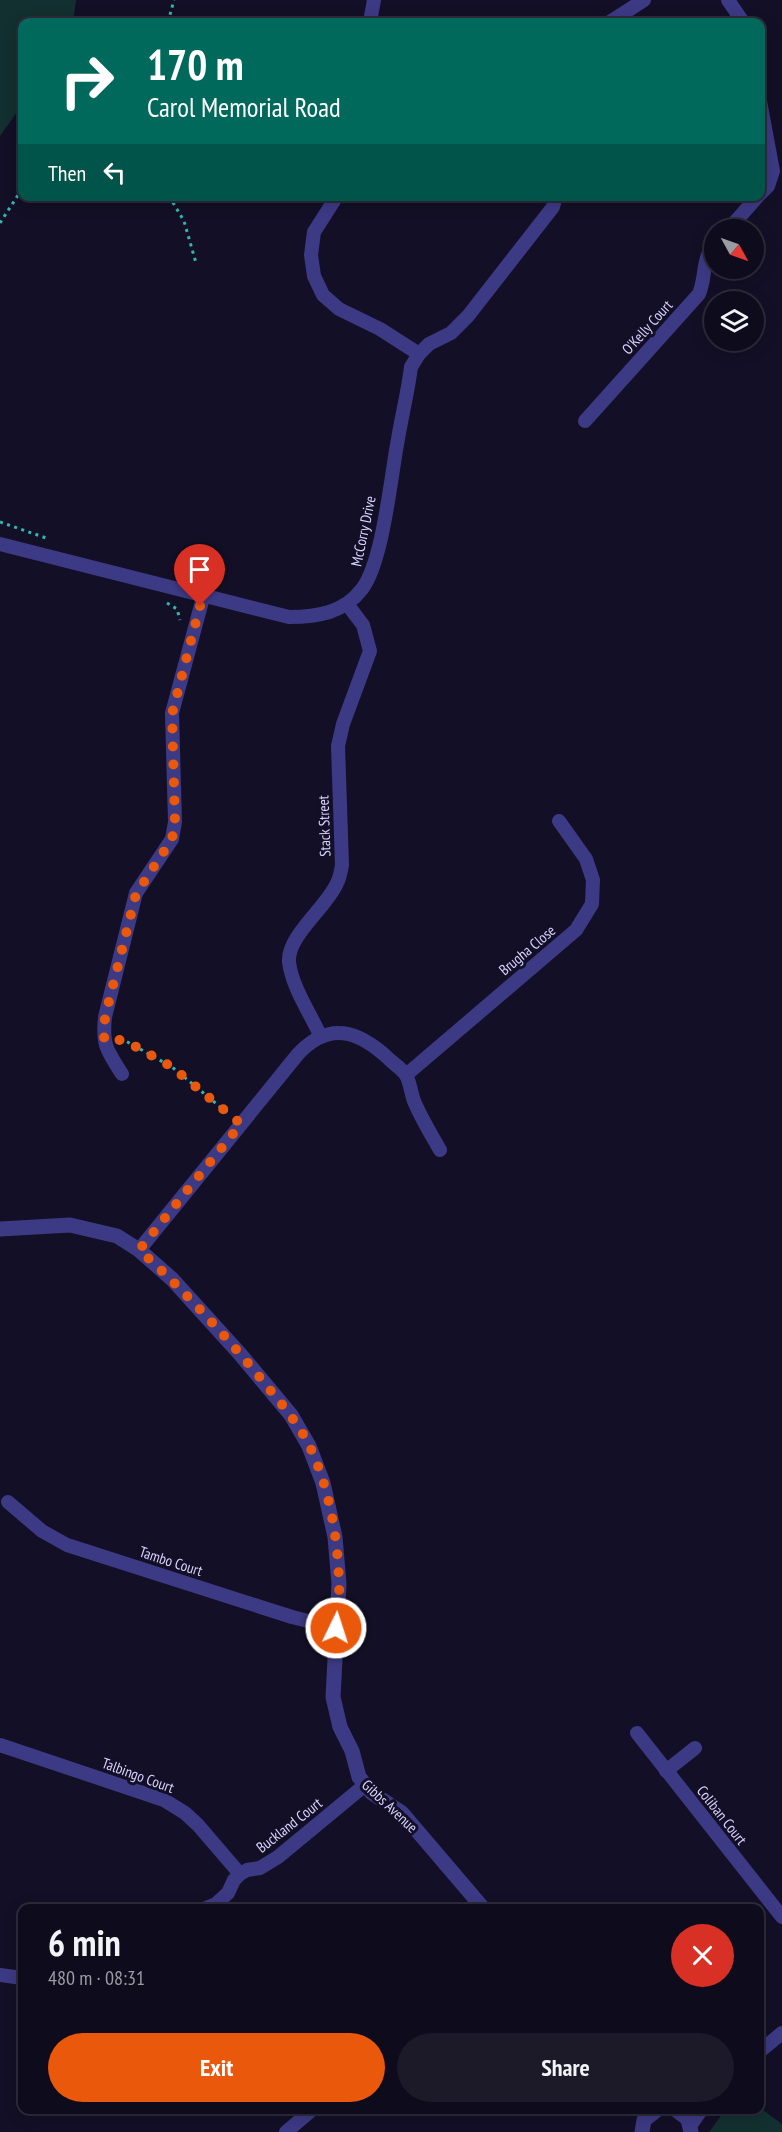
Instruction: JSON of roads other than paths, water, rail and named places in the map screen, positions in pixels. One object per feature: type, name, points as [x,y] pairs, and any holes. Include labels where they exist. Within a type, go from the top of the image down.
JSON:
[{"type":"street","points":[[371,18],[374,0]]},
{"type":"street","points":[[616,18],[644,0]]},
{"type":"street","points":[[728,0],[740,18]]},
{"type":"street","points":[[765,128],[773,171],[765,189]]},
{"type":"street","points":[[334,201],[314,232],[311,255],[314,276],[323,295],[339,309],[380,328],[419,354],[429,344],[451,333],[468,316],[553,207],[555,201]]},
{"type":"street","points":[[738,219],[754,201]]},
{"type":"street","name":"O'Kelly Court","points":[[585,421],[699,294],[704,279]]},
{"type":"street","name":"McCorry Drive","points":[[0,544],[289,616],[310,617],[328,614],[348,604],[362,590],[372,574],[411,367],[419,354]]},
{"type":"street","points":[[122,1074],[107,1051],[104,1040],[105,1017],[136,894],[172,839],[175,822],[172,714],[204,594]]},
{"type":"street","name":"Stack Street","points":[[320,1035],[295,983],[289,961],[293,942],[318,913],[338,883],[342,865],[338,746],[343,723],[370,651],[363,626],[348,604]]},
{"type":"street","name":"Brugha Close","points":[[406,1075],[576,930],[592,904],[593,880],[586,859],[559,821]]},
{"type":"street","points":[[139,1250],[298,1054],[320,1035],[339,1033],[360,1037],[383,1053],[406,1075],[414,1100],[440,1150]]},
{"type":"street","name":"Gibbs Avenue","points":[[0,1229],[70,1225],[117,1236],[139,1250],[172,1279],[291,1415],[309,1446],[323,1483],[335,1537],[339,1584],[333,1697],[340,1727],[352,1751],[359,1777],[372,1793],[402,1813],[480,1904]]},
{"type":"street","name":"Tambo Court","points":[[8,1502],[42,1531],[67,1545],[292,1617],[336,1628]]},
{"type":"street","name":"Coliban Court","points":[[637,1733],[782,1917]]},
{"type":"street","name":"Talbingo Court","points":[[0,1745],[164,1800],[185,1813],[198,1825],[240,1874]]},
{"type":"street","points":[[666,1771],[695,1748]]},
{"type":"street","name":"Buckland Court","points":[[240,1874],[247,1870],[260,1868],[278,1857],[365,1785]]},
{"type":"street","points":[[216,1904],[228,1893],[234,1880],[240,1874]]},
{"type":"street","points":[[0,1975],[18,1977]]},
{"type":"street","points":[[764,2048],[782,2033]]},
{"type":"street","points":[[286,2132],[308,2114]]},
{"type":"street","points":[[636,2114],[642,2128]]},
{"type":"street","points":[[642,2128],[650,2114]]},
{"type":"street","points":[[683,2114],[691,2129]]},
{"type":"street","points":[[691,2129],[699,2114]]}]
